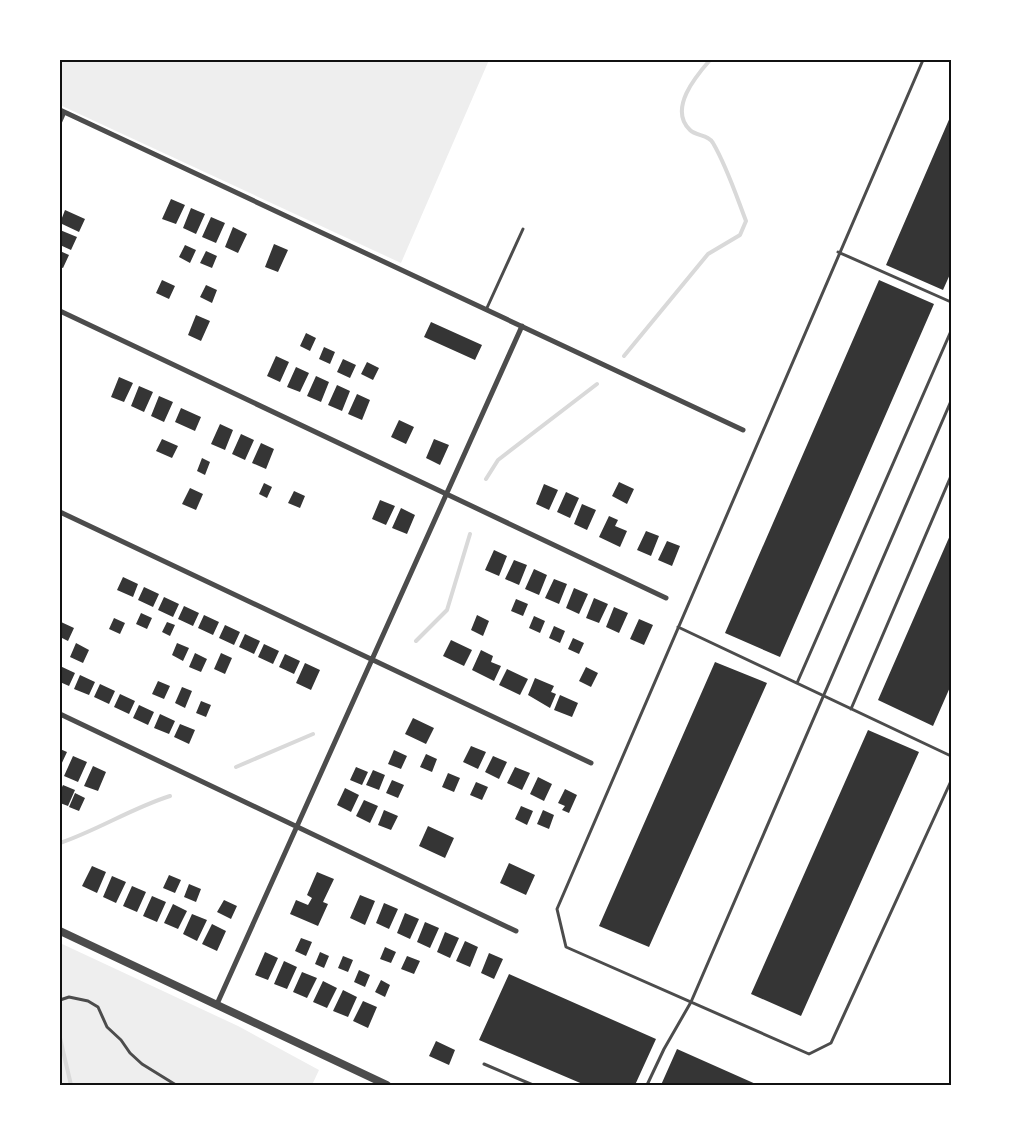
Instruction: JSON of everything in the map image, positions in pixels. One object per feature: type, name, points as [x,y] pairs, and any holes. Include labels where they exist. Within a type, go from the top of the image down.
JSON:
[{"type":"street","points":[[60,121],[62,111],[743,430]]},
{"type":"street","points":[[60,311],[666,598]]},
{"type":"street","points":[[217,1004],[522,326]]},
{"type":"street","points":[[60,512],[591,763]]},
{"type":"street","points":[[60,714],[516,931]]},
{"type":"street","points":[[60,932],[217,1004],[381,1084]]},
{"type":"lane","points":[[923,60],[838,252],[557,909],[566,947],[809,1054],[831,1043],[951,781]]},
{"type":"lane","points":[[486,310],[523,229]]},
{"type":"lane","points":[[838,252],[951,302]]},
{"type":"lane","points":[[797,683],[951,331]]},
{"type":"lane","points":[[647,1085],[690,1002],[951,401]]},
{"type":"lane","points":[[851,709],[951,476]]},
{"type":"lane","points":[[678,627],[951,756]]},
{"type":"lane","points":[[62,1000],[69,997],[98,1007],[108,1027],[121,1040],[130,1054],[142,1064],[176,1085]]},
{"type":"lane","points":[[484,1064],[533,1085]]},
{"type":"shaded area","points":[[60,60],[489,60],[401,263],[60,105]]},
{"type":"shaded area","points":[[60,943],[238,1026],[319,1070],[312,1085],[60,1085]]},
{"type":"building","points":[[951,115],[951,272],[943,290],[886,265]]},
{"type":"building","points":[[171,199],[185,205],[176,224],[162,219]]},
{"type":"building","points":[[191,208],[205,214],[196,234],[183,228]]},
{"type":"building","points":[[65,210],[85,219],[79,232],[60,223]]},
{"type":"building","points":[[211,217],[225,223],[216,243],[202,237]]},
{"type":"building","points":[[233,227],[247,234],[238,253],[225,247]]},
{"type":"building","points":[[60,230],[77,237],[71,250],[60,245]]},
{"type":"building","points":[[274,244],[288,250],[278,272],[265,267]]},
{"type":"building","points":[[185,245],[196,250],[190,263],[179,257]]},
{"type":"building","points":[[60,251],[69,255],[63,268],[60,267]]},
{"type":"building","points":[[206,251],[217,256],[212,268],[200,263]]},
{"type":"building","points":[[162,280],[175,286],[169,299],[156,293]]},
{"type":"building","points":[[879,280],[934,304],[780,657],[725,633]]},
{"type":"building","points":[[206,285],[217,290],[212,303],[200,297]]},
{"type":"building","points":[[196,315],[210,321],[201,341],[188,335]]},
{"type":"building","points":[[431,322],[482,345],[475,360],[424,337]]},
{"type":"building","points":[[306,333],[316,338],[310,351],[300,346]]},
{"type":"building","points":[[324,347],[335,352],[330,364],[319,359]]},
{"type":"building","points":[[276,356],[289,362],[280,382],[267,376]]},
{"type":"building","points":[[343,359],[356,365],[350,378],[337,372]]},
{"type":"building","points":[[367,362],[379,368],[373,380],[361,374]]},
{"type":"building","points":[[296,367],[309,373],[300,392],[287,387]]},
{"type":"building","points":[[316,376],[329,382],[321,402],[307,396]]},
{"type":"building","points":[[119,377],[133,383],[124,402],[111,397]]},
{"type":"building","points":[[337,385],[350,391],[342,411],[328,405]]},
{"type":"building","points":[[139,386],[153,392],[144,412],[131,406]]},
{"type":"building","points":[[357,394],[370,400],[362,420],[348,414]]},
{"type":"building","points":[[159,396],[173,402],[164,422],[151,416]]},
{"type":"building","points":[[181,408],[201,417],[195,431],[175,422]]},
{"type":"building","points":[[399,420],[414,427],[406,444],[391,437]]},
{"type":"building","points":[[220,424],[233,430],[225,450],[211,444]]},
{"type":"building","points":[[241,434],[254,440],[245,460],[232,454]]},
{"type":"building","points":[[162,439],[178,446],[172,458],[156,451]]},
{"type":"building","points":[[434,439],[449,445],[440,465],[426,458]]},
{"type":"building","points":[[261,443],[274,449],[266,469],[252,463]]},
{"type":"building","points":[[202,458],[210,462],[205,475],[197,471]]},
{"type":"building","points":[[619,482],[634,489],[627,504],[612,496]]},
{"type":"building","points":[[264,483],[272,487],[267,498],[259,494]]},
{"type":"building","points":[[544,484],[558,490],[549,510],[536,504]]},
{"type":"building","points":[[190,488],[203,494],[196,510],[182,504]]},
{"type":"building","points":[[294,491],[305,496],[300,508],[288,503]]},
{"type":"building","points":[[566,492],[579,498],[570,518],[557,512]]},
{"type":"building","points":[[380,500],[395,506],[386,525],[372,519]]},
{"type":"building","points":[[582,504],[596,510],[587,530],[574,524]]},
{"type":"building","points":[[401,508],[415,515],[407,534],[392,528]]},
{"type":"building","points":[[609,516],[618,520],[615,526],[627,531],[620,547],[599,537]]},
{"type":"building","points":[[646,531],[659,536],[651,556],[637,550]]},
{"type":"building","points":[[951,533],[951,685],[933,726],[878,700]]},
{"type":"building","points":[[667,541],[680,546],[672,566],[658,560]]},
{"type":"building","points":[[494,550],[507,556],[499,576],[485,570]]},
{"type":"building","points":[[514,560],[527,565],[519,585],[505,579]]},
{"type":"building","points":[[534,569],[547,575],[539,595],[525,589]]},
{"type":"building","points":[[123,577],[138,584],[133,597],[117,590]]},
{"type":"building","points":[[554,579],[567,584],[559,604],[545,598]]},
{"type":"building","points":[[144,587],[159,594],[153,607],[138,600]]},
{"type":"building","points":[[574,588],[588,594],[579,614],[566,608]]},
{"type":"building","points":[[164,597],[179,604],[173,617],[158,610]]},
{"type":"building","points":[[594,598],[608,604],[599,623],[586,618]]},
{"type":"building","points":[[516,599],[528,604],[523,616],[511,611]]},
{"type":"building","points":[[184,606],[199,613],[193,626],[178,619]]},
{"type":"building","points":[[614,607],[628,613],[619,633],[606,627]]},
{"type":"building","points":[[141,613],[152,618],[147,629],[136,624]]},
{"type":"building","points":[[204,615],[219,622],[213,635],[198,628]]},
{"type":"building","points":[[477,615],[489,621],[483,636],[471,630]]},
{"type":"building","points":[[534,616],[545,621],[540,633],[529,628]]},
{"type":"building","points":[[114,618],[125,623],[120,634],[109,629]]},
{"type":"building","points":[[639,619],[653,625],[644,645],[630,639]]},
{"type":"building","points":[[61,622],[74,628],[68,641],[60,637]]},
{"type":"building","points":[[167,622],[175,625],[170,636],[162,632]]},
{"type":"building","points":[[225,625],[240,632],[234,645],[219,638]]},
{"type":"building","points":[[554,626],[565,631],[560,643],[549,638]]},
{"type":"building","points":[[245,634],[260,641],[254,654],[239,647]]},
{"type":"building","points":[[573,638],[584,643],[579,654],[568,649]]},
{"type":"building","points":[[451,640],[472,650],[464,666],[443,656]]},
{"type":"building","points":[[76,643],[89,650],[83,663],[70,657]]},
{"type":"building","points":[[177,643],[189,648],[183,661],[172,655]]},
{"type":"building","points":[[264,644],[279,651],[273,664],[258,657]]},
{"type":"building","points":[[481,650],[493,656],[491,662],[501,666],[494,681],[472,670]]},
{"type":"building","points":[[195,653],[207,659],[201,672],[189,667]]},
{"type":"building","points":[[221,653],[232,658],[225,674],[214,669]]},
{"type":"building","points":[[285,654],[300,661],[294,674],[279,667]]},
{"type":"building","points":[[715,662],[767,683],[649,947],[599,926]]},
{"type":"building","points":[[305,663],[320,670],[311,690],[296,683]]},
{"type":"building","points":[[60,666],[75,673],[69,686],[60,682]]},
{"type":"building","points":[[586,667],[598,673],[591,687],[579,681]]},
{"type":"building","points":[[507,669],[528,679],[520,695],[499,685]]},
{"type":"building","points":[[80,675],[95,682],[89,695],[74,689]]},
{"type":"building","points":[[535,678],[554,686],[551,692],[556,694],[550,708],[528,695]]},
{"type":"building","points":[[158,681],[170,686],[164,699],[152,694]]},
{"type":"building","points":[[100,684],[115,691],[109,704],[94,697]]},
{"type":"building","points":[[182,687],[192,691],[185,708],[175,703]]},
{"type":"building","points":[[120,694],[135,701],[129,714],[114,707]]},
{"type":"building","points":[[560,695],[578,703],[572,717],[554,710]]},
{"type":"building","points":[[201,701],[211,705],[206,717],[196,713]]},
{"type":"building","points":[[139,705],[154,712],[148,725],[133,718]]},
{"type":"building","points":[[160,714],[175,721],[169,734],[154,728]]},
{"type":"building","points":[[413,718],[434,728],[426,744],[405,734]]},
{"type":"building","points":[[180,724],[195,730],[189,744],[174,737]]},
{"type":"building","points":[[868,730],[919,752],[801,1016],[751,994]]},
{"type":"building","points":[[471,746],[486,752],[478,769],[463,762]]},
{"type":"building","points":[[60,749],[67,752],[60,767]]},
{"type":"building","points":[[394,750],[407,756],[401,769],[388,764]]},
{"type":"building","points":[[426,754],[437,759],[432,772],[420,767]]},
{"type":"building","points":[[73,756],[87,762],[78,782],[64,776]]},
{"type":"building","points":[[493,756],[507,762],[499,779],[485,772]]},
{"type":"building","points":[[93,766],[106,772],[98,791],[84,786]]},
{"type":"building","points":[[356,767],[368,772],[362,785],[350,780]]},
{"type":"building","points":[[515,767],[530,773],[522,790],[507,783]]},
{"type":"building","points":[[373,770],[385,775],[379,790],[366,785]]},
{"type":"building","points":[[448,773],[460,778],[454,792],[442,787]]},
{"type":"building","points":[[538,777],[552,784],[544,801],[530,794]]},
{"type":"building","points":[[392,780],[404,785],[398,798],[386,793]]},
{"type":"building","points":[[476,782],[488,787],[482,800],[470,795]]},
{"type":"building","points":[[63,785],[75,790],[68,806],[60,803],[60,791]]},
{"type":"building","points":[[345,788],[359,795],[351,812],[337,805]]},
{"type":"building","points":[[565,789],[577,795],[569,813],[562,810],[565,806],[558,803]]},
{"type":"building","points":[[75,793],[85,798],[79,811],[69,807]]},
{"type":"building","points":[[364,800],[378,806],[370,823],[356,816]]},
{"type":"building","points":[[521,806],[533,811],[527,825],[515,819]]},
{"type":"building","points":[[384,810],[398,816],[391,830],[378,825]]},
{"type":"building","points":[[543,810],[554,815],[549,829],[537,824]]},
{"type":"building","points":[[428,826],[454,838],[445,858],[419,846]]},
{"type":"building","points":[[509,863],[535,875],[526,895],[500,883]]},
{"type":"building","points":[[92,866],[106,872],[97,893],[82,886]]},
{"type":"building","points":[[317,872],[334,879],[323,902],[328,904],[318,926],[290,914],[296,900],[308,905],[312,898],[307,895]]},
{"type":"building","points":[[169,875],[181,880],[175,893],[163,888]]},
{"type":"building","points":[[112,876],[126,882],[116,903],[103,897]]},
{"type":"building","points":[[189,884],[201,889],[196,902],[184,897]]},
{"type":"building","points":[[132,886],[146,892],[137,912],[123,906]]},
{"type":"building","points":[[360,895],[375,901],[365,925],[350,918]]},
{"type":"building","points":[[152,896],[166,902],[157,922],[143,916]]},
{"type":"building","points":[[224,900],[237,906],[231,919],[217,912]]},
{"type":"building","points":[[384,903],[398,909],[389,929],[376,923]]},
{"type":"building","points":[[173,904],[187,911],[178,929],[164,923]]},
{"type":"building","points":[[405,913],[419,919],[410,939],[397,933]]},
{"type":"building","points":[[192,914],[207,920],[197,941],[183,934]]},
{"type":"building","points":[[425,922],[439,928],[430,948],[417,942]]},
{"type":"building","points":[[212,924],[226,931],[217,951],[202,944]]},
{"type":"building","points":[[445,932],[459,938],[450,958],[437,952]]},
{"type":"building","points":[[301,938],[312,942],[306,956],[295,951]]},
{"type":"building","points":[[465,941],[478,947],[470,967],[456,961]]},
{"type":"building","points":[[385,947],[396,952],[391,963],[380,959]]},
{"type":"building","points":[[265,952],[278,958],[268,980],[255,975]]},
{"type":"building","points":[[320,952],[329,956],[324,968],[315,964]]},
{"type":"building","points":[[489,953],[503,959],[494,979],[481,973]]},
{"type":"building","points":[[343,956],[353,960],[348,972],[338,968]]},
{"type":"building","points":[[407,956],[420,961],[414,974],[401,969]]},
{"type":"building","points":[[284,961],[297,967],[287,989],[274,984]]},
{"type":"building","points":[[359,970],[370,975],[365,987],[354,982]]},
{"type":"building","points":[[302,972],[317,978],[307,998],[293,992]]},
{"type":"building","points":[[509,974],[656,1039],[635,1085],[585,1085],[479,1040]]},
{"type":"building","points":[[381,980],[390,985],[385,997],[375,992]]},
{"type":"building","points":[[323,981],[337,988],[327,1008],[313,1002]]},
{"type":"building","points":[[343,990],[357,997],[348,1017],[333,1011]]},
{"type":"building","points":[[363,1001],[377,1007],[368,1028],[353,1021]]},
{"type":"building","points":[[436,1041],[455,1050],[449,1065],[429,1056]]},
{"type":"building","points":[[677,1049],[758,1085],[661,1085]]},
{"type":"waterway","points":[[624,356],[708,254],[740,235],[746,221],[727,171],[713,143],[709,138],[690,130],[684,122],[682,112],[686,93],[710,60]]},
{"type":"waterway","points":[[486,479],[498,460],[597,384]]},
{"type":"waterway","points":[[416,641],[447,610],[470,534]]},
{"type":"waterway","points":[[236,767],[313,734]]},
{"type":"waterway","points":[[60,843],[170,796]]},
{"type":"waterway","points":[[60,1038],[71,1085]]}]
